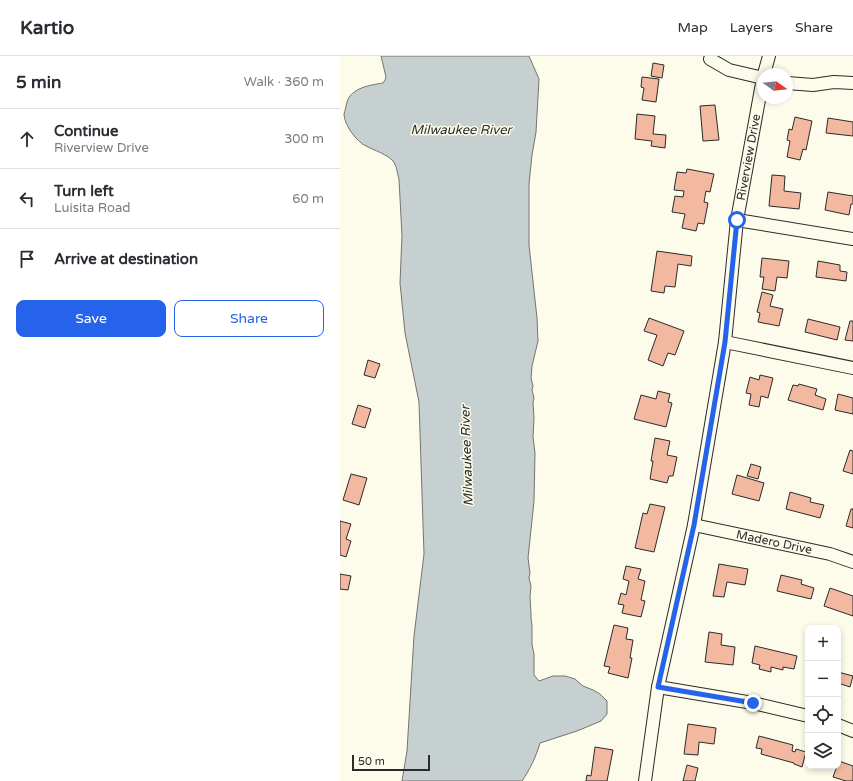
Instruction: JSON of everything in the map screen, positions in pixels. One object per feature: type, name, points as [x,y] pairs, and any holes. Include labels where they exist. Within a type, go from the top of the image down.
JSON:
[{"type":"street","points":[[766,68],[769,56]]},
{"type":"street","points":[[710,59],[729,70],[757,77]]},
{"type":"street","points":[[793,83],[813,85],[834,82],[853,83]]},
{"type":"street","name":"Riverview Drive","points":[[645,781],[658,687],[694,525],[725,342],[737,220],[758,104]]},
{"type":"street","points":[[737,220],[853,239]]},
{"type":"street","points":[[725,342],[853,368]]},
{"type":"street","name":"Madero Drive","points":[[694,525],[830,554],[853,562]]},
{"type":"street","points":[[658,687],[753,703],[805,715]]},
{"type":"street","points":[[841,726],[853,732]]},
{"type":"water","name":"Milwaukee River","points":[[381,56],[529,56],[539,79],[536,132],[529,184],[529,245],[538,341],[532,366],[531,378],[534,398],[533,437],[535,453],[534,501],[528,558],[531,586],[530,597],[534,675],[539,681],[553,676],[565,676],[575,679],[583,686],[600,694],[607,701],[607,714],[601,721],[577,731],[540,743],[528,772],[522,781],[402,781],[407,751],[414,636],[424,554],[419,402],[405,333],[400,283],[402,236],[399,179],[397,170],[391,159],[362,144],[355,137],[346,123],[344,114],[347,102],[352,93],[362,88],[383,83],[385,80],[386,77]]},
{"type":"building","points":[[653,63],[664,65],[662,78],[651,76]]},
{"type":"building","points":[[642,77],[659,79],[656,102],[642,100],[644,88],[641,87]]},
{"type":"building","points":[[715,105],[719,140],[703,141],[700,106]]},
{"type":"building","points":[[637,114],[655,116],[653,134],[666,135],[665,148],[651,146],[652,141],[635,139]]},
{"type":"building","points":[[795,117],[812,121],[806,150],[803,149],[800,160],[787,157],[790,141],[787,140],[789,129],[792,130]]},
{"type":"building","points":[[828,118],[853,122],[853,136],[826,133]]},
{"type":"building","points":[[687,169],[714,174],[710,192],[706,191],[704,202],[708,203],[704,224],[698,223],[696,231],[682,228],[685,214],[672,212],[675,196],[683,197],[684,191],[674,190],[677,172],[686,173]]},
{"type":"building","points":[[772,175],[785,176],[784,191],[801,193],[799,209],[769,206]]},
{"type":"building","points":[[828,192],[853,196],[853,204],[851,204],[849,215],[825,210]]},
{"type":"building","points":[[657,251],[692,256],[691,266],[678,264],[675,287],[665,286],[664,293],[651,291]]},
{"type":"building","points":[[762,258],[789,261],[787,278],[777,277],[775,291],[762,289],[764,277],[760,277]]},
{"type":"building","points":[[818,261],[840,265],[840,271],[847,272],[846,281],[816,277]]},
{"type":"building","points":[[762,292],[773,295],[770,306],[783,309],[779,326],[758,322],[760,313],[757,312]]},
{"type":"building","points":[[649,318],[684,331],[675,355],[668,353],[663,366],[648,360],[657,335],[644,331]]},
{"type":"building","points":[[808,319],[840,327],[837,340],[805,332]]},
{"type":"building","points":[[850,321],[853,321],[853,341],[845,340]]},
{"type":"building","points":[[368,360],[380,364],[375,378],[364,375]]},
{"type":"building","points":[[760,375],[773,378],[768,398],[761,396],[759,407],[749,405],[751,394],[746,393],[750,377],[759,380]]},
{"type":"building","points":[[799,384],[817,389],[815,395],[826,399],[823,410],[788,400],[793,385],[798,386]]},
{"type":"building","points":[[658,391],[670,394],[668,402],[672,403],[666,427],[634,419],[641,395],[656,399]]},
{"type":"building","points":[[838,394],[853,398],[853,414],[835,410]]},
{"type":"building","points":[[358,405],[371,409],[365,428],[352,424]]},
{"type":"building","points":[[655,438],[670,441],[667,455],[677,457],[673,476],[669,476],[667,483],[650,479]]},
{"type":"building","points":[[850,450],[853,451],[853,474],[843,471]]},
{"type":"building","points":[[751,464],[761,467],[758,479],[747,476]]},
{"type":"building","points":[[351,474],[367,478],[359,505],[343,500]]},
{"type":"building","points":[[737,475],[764,483],[759,501],[732,494]]},
{"type":"building","points":[[790,492],[811,498],[810,502],[824,505],[820,518],[786,509]]},
{"type":"building","points":[[650,504],[665,507],[654,552],[635,548],[643,513],[647,514]]},
{"type":"building","points":[[851,509],[853,509],[853,528],[846,526]]},
{"type":"building","points":[[340,521],[351,524],[346,539],[351,541],[346,557],[340,555]]},
{"type":"building","points":[[719,564],[748,569],[745,585],[727,582],[724,597],[713,596]]},
{"type":"building","points":[[626,566],[641,569],[638,579],[645,581],[641,600],[645,601],[641,617],[622,613],[624,605],[618,604],[621,593],[626,595],[629,581],[623,579]]},
{"type":"building","points":[[340,574],[351,576],[348,590],[340,589]]},
{"type":"building","points":[[781,575],[802,580],[801,584],[814,588],[811,599],[777,591]]},
{"type":"building","points":[[830,588],[853,596],[853,616],[824,606]]},
{"type":"building","points":[[614,625],[628,628],[626,639],[633,640],[630,658],[632,658],[628,678],[608,673],[610,667],[604,666]]},
{"type":"building","points":[[709,632],[722,634],[721,645],[735,647],[733,665],[705,662]]},
{"type":"building","points":[[755,646],[797,656],[794,669],[783,667],[783,670],[771,667],[771,672],[759,669],[760,665],[752,663]]},
{"type":"building","points":[[841,673],[853,676],[850,687],[841,684]]},
{"type":"building","points":[[688,724],[716,728],[714,744],[699,742],[698,755],[684,754]]},
{"type":"building","points":[[759,736],[793,745],[792,751],[795,752],[796,749],[805,752],[802,767],[794,763],[761,754],[762,749],[756,748]]},
{"type":"building","points":[[595,747],[613,750],[607,781],[586,781],[587,775],[591,776]]},
{"type":"building","points":[[841,762],[853,766],[853,781],[846,781],[833,777],[836,769],[841,769]]},
{"type":"building","points":[[687,765],[698,768],[695,781],[683,781]]},
{"type":"route","points":[[737,220],[725,342],[694,525],[658,687],[753,703]]}]
